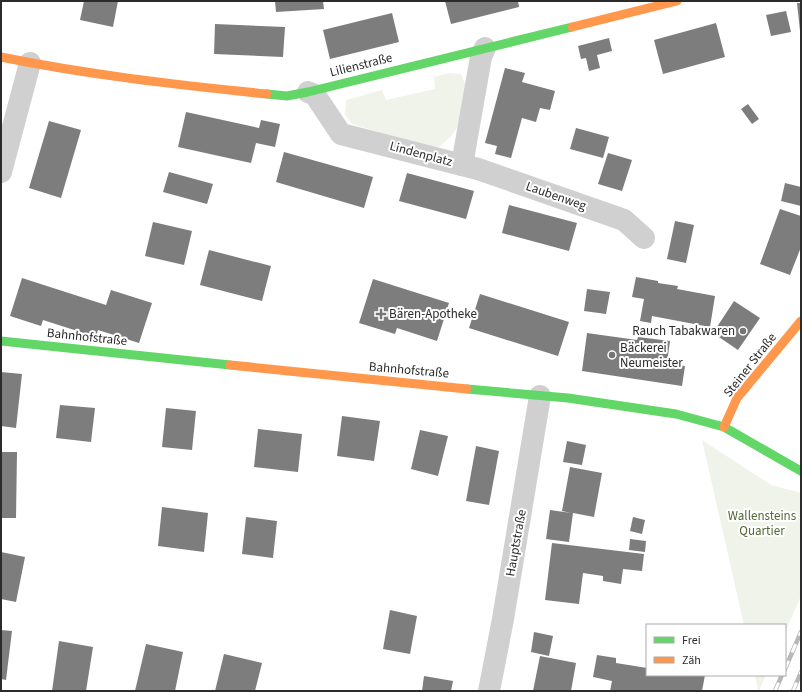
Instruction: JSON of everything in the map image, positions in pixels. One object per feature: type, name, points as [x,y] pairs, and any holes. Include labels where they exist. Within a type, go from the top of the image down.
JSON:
[{"type":"street","name":"Lilienstraße","points":[[1,57],[176,85],[287,96],[677,1]]},
{"type":"street","name":"Lindenplatz","points":[[308,92],[315,95],[341,134],[462,165],[481,57],[485,48]]},
{"type":"street","points":[[1,172],[38,64]]},
{"type":"street","name":"Laubenweg","points":[[462,165],[478,169],[624,220],[644,238]]},
{"type":"street","name":"Steiner Straße","points":[[724,427],[737,398],[801,321]]},
{"type":"street","name":"Bahnhofstraße","points":[[1,341],[343,377],[568,398],[676,414],[724,427],[801,471]]},
{"type":"street","name":"Hauptstraße","points":[[489,691],[503,619],[540,396]]},
{"type":"green space","points":[[449,73],[461,74],[467,89],[462,120],[452,135],[439,147],[421,145],[352,124],[345,114],[346,100],[382,90],[386,100],[435,89],[434,77]]},
{"type":"green space","name":"Wallensteins Quartier","points":[[702,440],[771,485],[801,493],[801,596],[786,630],[786,624],[744,624]]},
{"type":"green space","points":[[755,676],[766,676],[759,691]]},
{"type":"building","points":[[84,1],[118,1],[113,27],[80,20]]},
{"type":"building","points":[[275,1],[323,1],[324,9],[276,12]]},
{"type":"building","points":[[445,1],[518,1],[519,7],[451,24]]},
{"type":"building","points":[[797,3],[801,3],[801,31],[800,31]]},
{"type":"building","points":[[786,11],[791,32],[771,36],[766,15]]},
{"type":"building","points":[[392,13],[399,42],[330,59],[323,30]]},
{"type":"building","points":[[716,23],[725,57],[663,74],[654,40]]},
{"type":"building","points":[[215,24],[285,27],[283,57],[214,54]]},
{"type":"building","points":[[609,38],[612,51],[597,55],[600,68],[589,71],[586,58],[581,59],[578,46]]},
{"type":"building","points":[[505,68],[525,73],[522,82],[555,91],[550,110],[540,108],[536,122],[522,118],[511,158],[495,154],[497,146],[485,143]]},
{"type":"building","points":[[748,104],[759,119],[752,124],[741,109]]},
{"type":"building","points":[[186,112],[259,128],[261,120],[280,124],[275,147],[256,143],[251,163],[178,147]]},
{"type":"building","points":[[49,121],[81,130],[61,198],[29,188]]},
{"type":"building","points":[[576,128],[609,137],[603,158],[570,149]]},
{"type":"building","points":[[284,152],[373,177],[364,208],[276,182]]},
{"type":"building","points":[[608,153],[632,160],[622,191],[598,184]]},
{"type":"building","points":[[169,172],[213,184],[207,204],[163,192]]},
{"type":"building","points":[[407,173],[474,191],[466,219],[399,201]]},
{"type":"building","points":[[785,183],[801,187],[801,206],[781,201]]},
{"type":"building","points":[[509,205],[577,223],[569,251],[502,233]]},
{"type":"building","points":[[780,209],[801,216],[801,247],[790,275],[760,264]]},
{"type":"building","points":[[675,221],[694,225],[686,263],[667,259]]},
{"type":"building","points":[[153,222],[192,231],[184,265],[145,256]]},
{"type":"building","points":[[209,250],[271,266],[262,301],[200,285]]},
{"type":"building","points":[[636,277],[658,281],[658,283],[678,286],[677,289],[715,296],[710,327],[652,316],[651,323],[640,321],[644,299],[632,297]]},
{"type":"building","points":[[22,278],[106,305],[111,290],[152,303],[139,343],[98,330],[96,337],[43,320],[41,326],[10,316]]},
{"type":"building","points":[[373,279],[449,303],[437,341],[397,328],[395,334],[359,323]]},
{"type":"building","points":[[587,289],[610,292],[606,314],[584,311]]},
{"type":"building","points":[[480,294],[569,322],[558,356],[469,328]]},
{"type":"building","points":[[734,301],[760,318],[738,350],[713,333]]},
{"type":"building","points":[[587,333],[637,340],[638,337],[670,341],[667,363],[685,366],[682,386],[582,371]]},
{"type":"building","points":[[1,372],[22,374],[16,428],[1,426]]},
{"type":"building","points":[[60,405],[95,408],[91,442],[56,438]]},
{"type":"building","points":[[166,408],[196,411],[192,450],[162,447]]},
{"type":"building","points":[[342,416],[380,421],[374,461],[337,456]]},
{"type":"building","points":[[258,429],[302,434],[298,472],[254,467]]},
{"type":"building","points":[[420,430],[448,436],[438,476],[411,469]]},
{"type":"building","points":[[567,441],[586,445],[582,465],[563,462]]},
{"type":"building","points":[[476,446],[499,451],[489,505],[466,501]]},
{"type":"building","points":[[1,452],[17,452],[16,518],[1,518]]},
{"type":"building","points":[[570,467],[602,473],[594,517],[573,513],[569,542],[546,539],[550,510],[571,513],[562,511]]},
{"type":"building","points":[[162,507],[208,513],[204,552],[158,546]]},
{"type":"building","points":[[246,517],[277,521],[273,558],[242,554]]},
{"type":"building","points":[[633,517],[645,520],[642,534],[630,531]]},
{"type":"building","points":[[630,539],[646,541],[645,552],[629,550]]},
{"type":"building","points":[[552,543],[644,554],[642,571],[623,569],[621,584],[603,581],[603,576],[583,573],[579,604],[545,600]]},
{"type":"building","points":[[1,552],[25,557],[16,602],[1,599]]},
{"type":"building","points":[[390,610],[417,616],[410,654],[383,649]]},
{"type":"building","points":[[1,630],[12,631],[6,680],[1,679]]},
{"type":"building","points":[[534,632],[553,636],[549,656],[531,652]]},
{"type":"building","points":[[59,641],[93,647],[86,691],[52,691]]},
{"type":"building","points":[[146,644],[183,652],[175,691],[135,691]]},
{"type":"building","points":[[224,654],[262,663],[255,691],[215,691]]},
{"type":"building","points":[[597,655],[616,658],[616,663],[646,668],[646,676],[705,676],[702,691],[610,691],[612,681],[593,677]]},
{"type":"building","points":[[540,656],[576,663],[571,691],[533,691]]},
{"type":"building","points":[[424,676],[453,681],[451,691],[422,691]]},
{"type":"railway","points":[[786,667],[801,632]]},
{"type":"railway","points":[[793,691],[801,672]]},
{"type":"railway","points":[[775,691],[782,676]]},
{"type":"traffic: fast","points":[[267,94],[287,96],[308,92],[572,27]]},
{"type":"traffic: fast","points":[[1,341],[230,365]]},
{"type":"traffic: fast","points":[[467,389],[568,398],[676,414],[724,427],[801,471]]},
{"type":"traffic: slow","points":[[572,27],[677,1]]},
{"type":"traffic: slow","points":[[1,57],[134,79],[267,94]]},
{"type":"traffic: slow","points":[[724,427],[737,398],[801,321]]},
{"type":"traffic: slow","points":[[230,365],[467,389]]},
{"type":"place","name":"Bären-Apotheke","points":[[381,314]]},
{"type":"place","name":"Rauch Tabakwaren","points":[[743,331]]},
{"type":"place","name":"Bäckerei Neumeister","points":[[612,355]]}]
